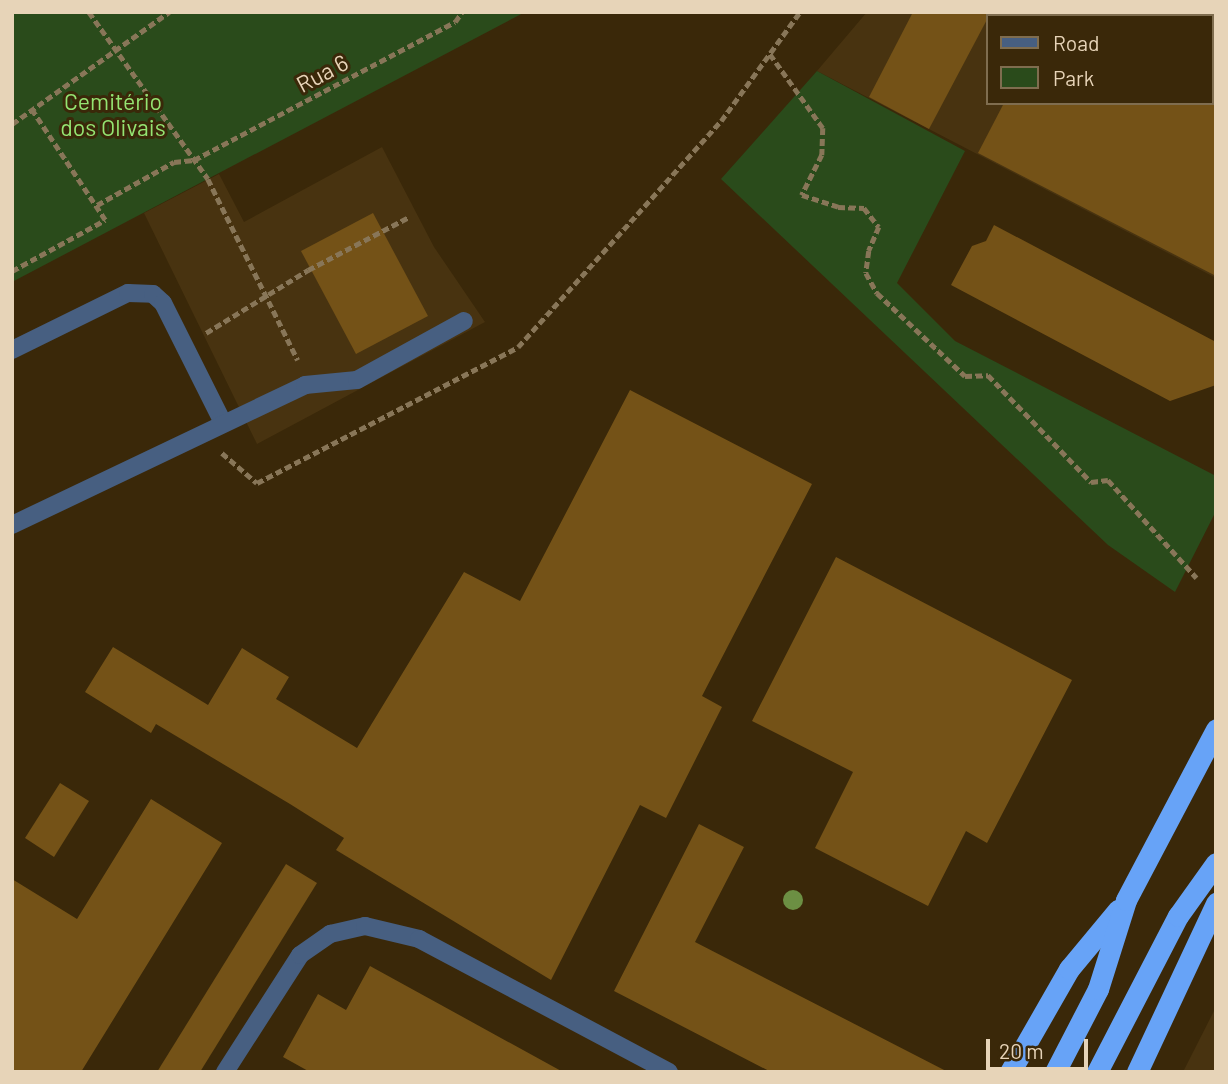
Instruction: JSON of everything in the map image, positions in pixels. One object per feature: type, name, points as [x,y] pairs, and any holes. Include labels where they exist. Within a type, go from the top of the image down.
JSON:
[{"type":"highway","points":[[1055,1072],[1098,989],[1126,900],[1216,729]]},
{"type":"highway","points":[[1097,1072],[1178,916],[1216,863]]},
{"type":"highway","points":[[1010,1072],[1069,969],[1126,900]]},
{"type":"highway","points":[[1137,1072],[1216,903]]},
{"type":"street","points":[[12,350],[141,290],[163,303],[223,423]]},
{"type":"street","points":[[12,525],[305,385],[357,380],[464,321]]},
{"type":"street","points":[[225,1072],[300,955],[330,934],[365,926],[419,939],[669,1072]]},
{"type":"path","points":[[89,12],[194,160],[294,348],[305,385]]},
{"type":"path","points":[[12,124],[169,12]]},
{"type":"path","name":"Rua 6","points":[[97,205],[174,162],[194,160],[455,22],[462,12]]},
{"type":"path","points":[[200,433],[257,483],[518,347],[721,121],[800,12]]},
{"type":"path","points":[[770,54],[823,128],[822,156],[802,195],[838,207],[864,208],[879,227],[869,251],[866,274],[877,293],[965,376],[988,375],[1091,482],[1108,480],[1197,578]]},
{"type":"path","points":[[12,271],[105,220],[32,110]]},
{"type":"path","points":[[187,352],[204,334],[409,217]]},
{"type":"shaded area","points":[[867,12],[1216,12],[1216,278],[817,71]]},
{"type":"shaded area","points":[[382,147],[434,247],[485,322],[257,444],[144,213],[219,174],[244,222]]},
{"type":"shaded area","points":[[1216,1007],[1216,1072],[1183,1072]]},
{"type":"green space","name":"Cemitério dos Olivais","points":[[12,12],[525,12],[12,282]]},
{"type":"green space","points":[[817,71],[965,151],[897,283],[955,341],[1216,476],[1216,511],[1175,592],[1108,545],[721,179]]},
{"type":"building","points":[[913,12],[991,12],[986,14],[986,21],[929,129],[869,97]]},
{"type":"building","points":[[1216,103],[1216,276],[978,153],[1003,105]]},
{"type":"building","points":[[373,213],[428,316],[356,354],[301,251]]},
{"type":"building","points":[[994,225],[1216,342],[1216,385],[1170,401],[951,285],[972,246],[986,241]]},
{"type":"building","points":[[630,390],[812,484],[702,696],[722,707],[666,818],[640,805],[551,980],[336,850],[344,838],[290,804],[156,724],[151,733],[85,692],[113,647],[208,705],[242,648],[289,677],[276,699],[357,748],[464,572],[520,601]]},
{"type":"building","points":[[836,557],[1072,680],[987,843],[966,831],[928,906],[815,848],[853,772],[752,721]]},
{"type":"building","points":[[60,783],[89,801],[54,857],[25,838]]},
{"type":"building","points":[[151,799],[222,843],[81,1072],[12,1072],[12,879],[77,919]]},
{"type":"building","points":[[699,824],[744,847],[695,942],[948,1072],[771,1072],[614,991]]},
{"type":"building","points":[[286,864],[317,883],[200,1072],[157,1072]]},
{"type":"building","points":[[370,966],[563,1072],[310,1072],[283,1057],[318,994],[346,1010]]}]
